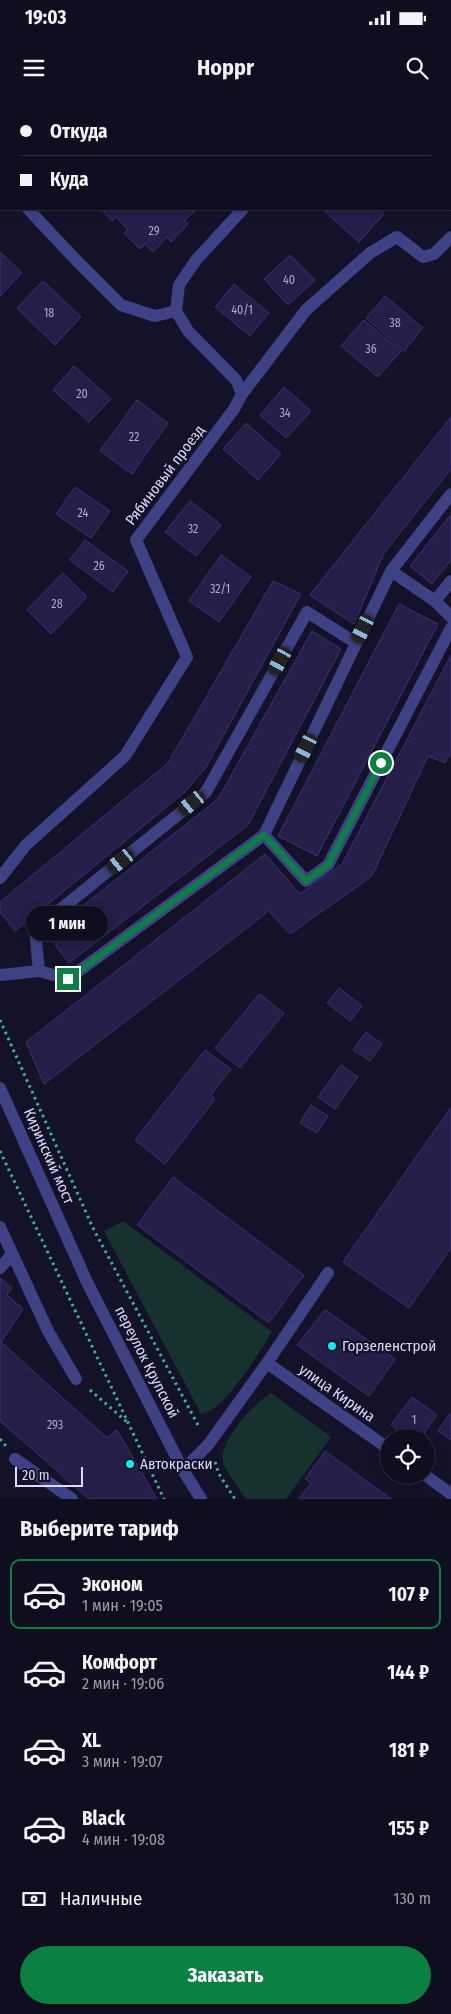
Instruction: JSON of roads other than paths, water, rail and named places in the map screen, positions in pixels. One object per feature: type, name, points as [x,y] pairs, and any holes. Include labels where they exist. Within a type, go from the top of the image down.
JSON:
[{"type":"street","points":[[29,210],[121,304],[155,316],[176,311]]},
{"type":"street","points":[[242,210],[196,260],[179,285],[176,311],[188,331],[236,380],[242,394],[306,310],[370,253],[397,237],[423,257],[434,254],[451,237]]},
{"type":"street","name":"Рябиновый проезд","points":[[0,878],[26,845],[125,756],[187,657],[136,540],[234,409],[242,394]]},
{"type":"street","points":[[0,975],[39,971],[68,979],[264,835],[391,571],[451,494]]},
{"type":"street","points":[[391,571],[435,601],[451,617]]},
{"type":"street","points":[[435,601],[451,580]]},
{"type":"street","points":[[39,971],[35,930],[206,792],[307,612],[356,643]]},
{"type":"street","points":[[264,835],[306,881],[328,865],[451,628]]},
{"type":"street","name":"Киринский мост","points":[[0,1088],[68,1238]]},
{"type":"street","points":[[0,1227],[48,1331],[76,1379]]},
{"type":"street","name":"переулок Крупской","points":[[68,1238],[87,1282],[184,1470],[201,1499]]},
{"type":"street","points":[[0,1268],[12,1254]]},
{"type":"street","points":[[184,1470],[208,1445],[328,1273]]},
{"type":"street","name":"улица Кирина","points":[[267,1363],[380,1443]]},
{"type":"street","points":[[15,1459],[72,1499]]},
{"type":"street","points":[[435,1482],[451,1494]]},
{"type":"place","name":"Горзеленстрой","points":[[332,1346]]},
{"type":"place","name":"Автокраски","points":[[130,1464]]}]
